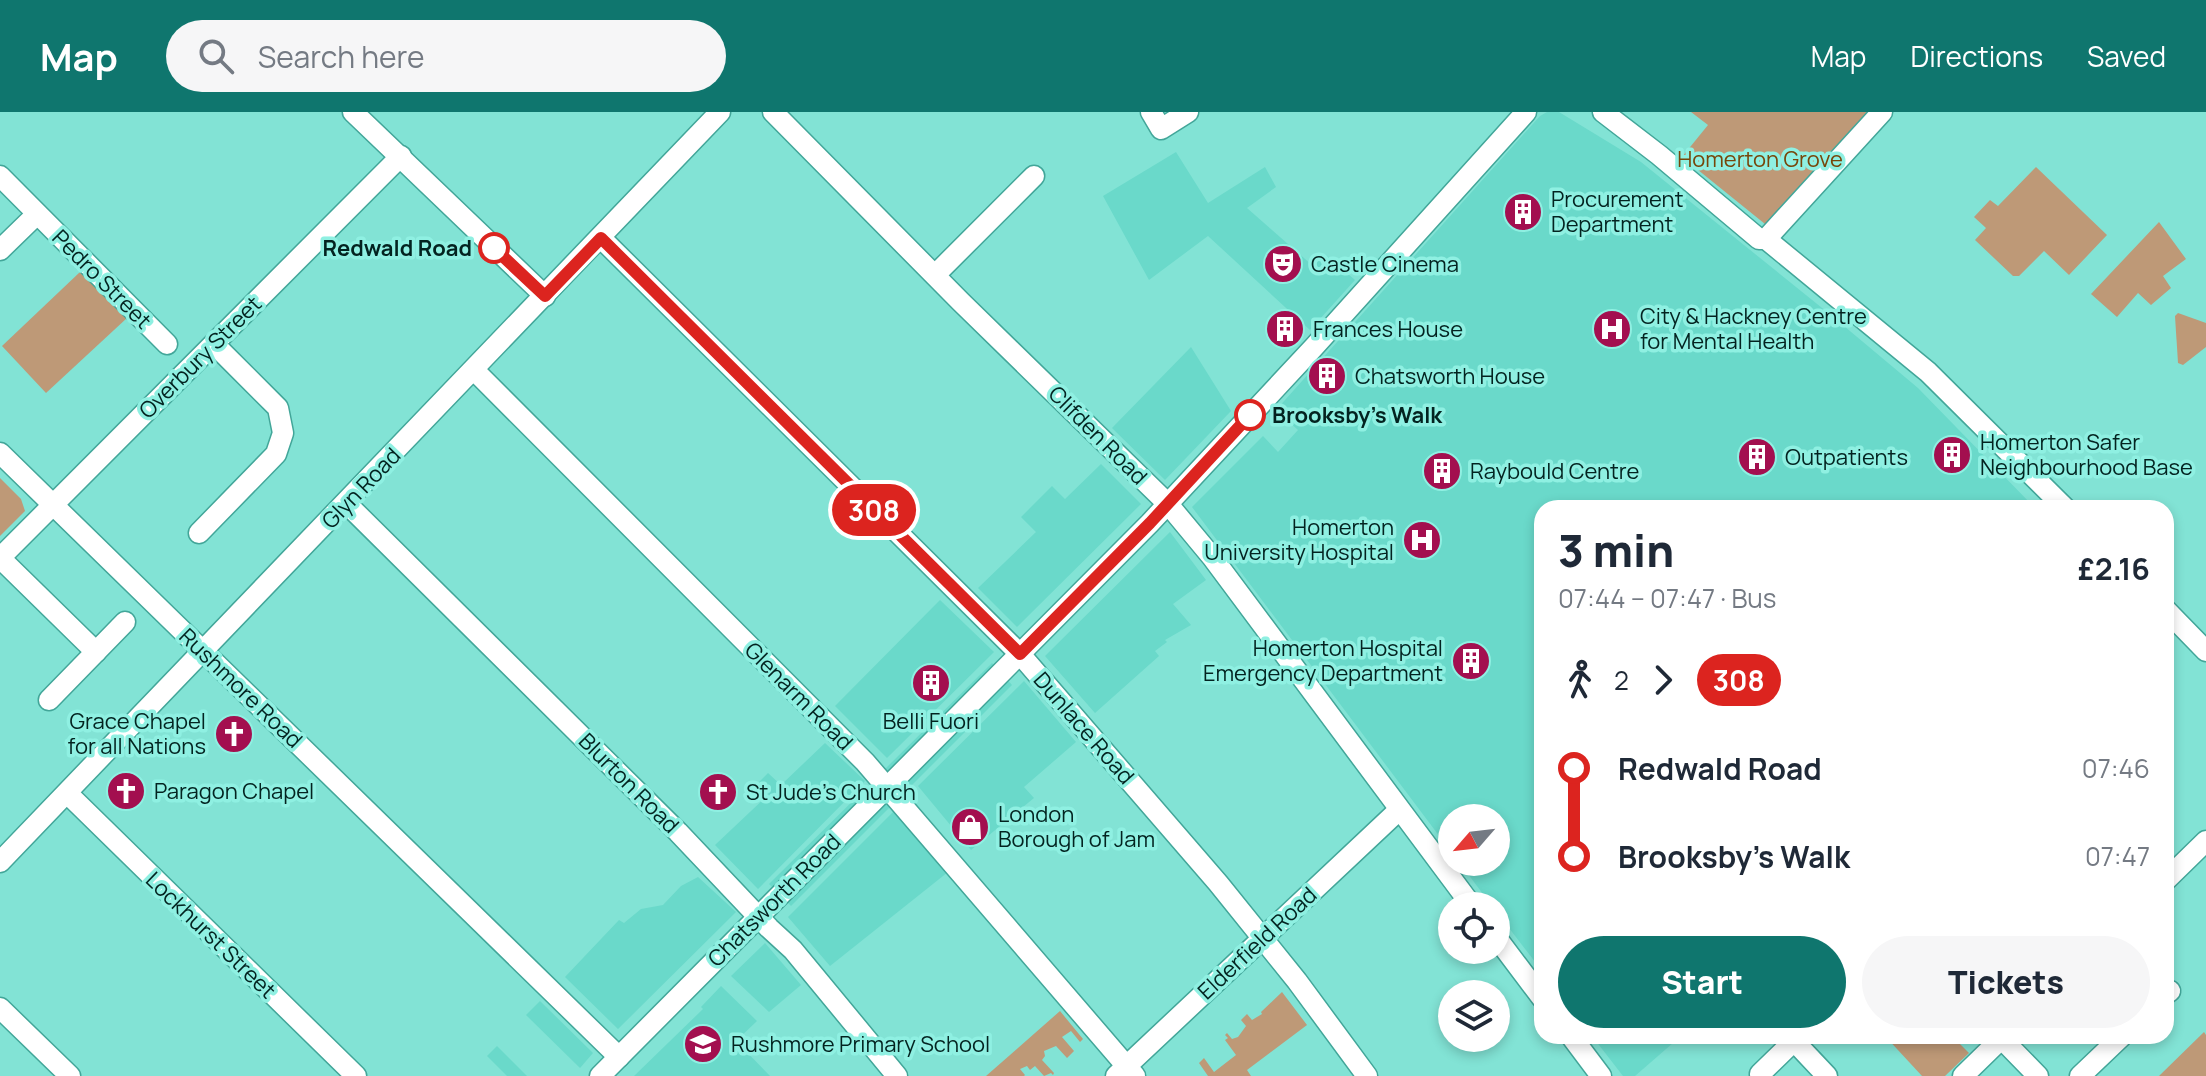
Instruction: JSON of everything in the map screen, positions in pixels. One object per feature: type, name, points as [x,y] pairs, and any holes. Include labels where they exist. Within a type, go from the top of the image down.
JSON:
[{"type":"street","points":[[353,112],[545,296]]},
{"type":"street","name":"Glyn Road","points":[[0,862],[720,112]]},
{"type":"street","name":"Clifden Road","points":[[773,112],[1168,504],[1212,557],[1461,892]]},
{"type":"street","points":[[1151,112],[1161,129],[1188,112]]},
{"type":"street","name":"Chatsworth Road","points":[[600,1076],[1168,504],[1526,112]]},
{"type":"street","points":[[1603,112],[1905,352],[2057,500]]},
{"type":"street","points":[[1766,239],[1882,112]]},
{"type":"street","name":"Overbury Street","points":[[0,558],[401,156]]},
{"type":"street","name":"Pedro Street","points":[[0,176],[167,344]]},
{"type":"street","points":[[935,275],[1034,176]]},
{"type":"street","name":"Pedro Street","points":[[0,250],[37,214]]},
{"type":"street","name":"Dunlace Road","points":[[601,238],[1020,654],[1262,937],[1367,1076]]},
{"type":"street","points":[[199,533],[276,454],[283,433],[278,408],[215,345]]},
{"type":"street","name":"Glenarm Road","points":[[474,370],[887,786],[1126,1073]]},
{"type":"street","name":"Rushmore Road","points":[[0,453],[619,1057]]},
{"type":"street","name":"Blurton Road","points":[[346,503],[793,950],[897,1076]]},
{"type":"street","points":[[0,558],[96,652]]},
{"type":"street","points":[[2174,618],[2206,651]]},
{"type":"street","points":[[49,700],[125,622]]},
{"type":"street","name":"Lockhurst Street","points":[[67,793],[356,1076]]},
{"type":"street","name":"Elderfield Road","points":[[1126,1073],[1262,937],[1399,810]]},
{"type":"street","points":[[2174,872],[2206,841]]},
{"type":"street","points":[[1510,956],[1534,987]]},
{"type":"street","points":[[0,1008],[60,1072]]},
{"type":"street","points":[[1577,1044],[1601,1076]]},
{"type":"street","points":[[1760,1074],[1791,1044]]},
{"type":"street","points":[[1802,1044],[1827,1076]]},
{"type":"street","points":[[1963,1076],[1995,1044]]},
{"type":"street","points":[[2008,1044],[2038,1076]]},
{"type":"street","points":[[2080,1076],[2114,1044]]},
{"type":"shaded area","name":"Homerton University Hospital","points":[[1547,112],[1559,112],[1641,162],[1832,316],[1918,388],[2027,500],[1534,500],[1534,961],[1510,929],[1510,892],[1482,892],[1470,876],[1510,876],[1510,804],[1438,804],[1438,834],[1192,507],[1263,436],[1278,452],[1298,430],[1276,410],[1540,116]]},
{"type":"shaded area","points":[[1176,152],[1208,203],[1265,167],[1276,187],[1247,208],[1313,266],[1325,254],[1355,280],[1310,330],[1208,236],[1149,280],[1103,196]]},
{"type":"shaded area","points":[[1191,347],[1231,411],[1165,480],[1112,428]]},
{"type":"shaded area","points":[[1101,464],[1141,504],[1017,627],[978,588],[1036,532],[1021,517],[1052,486],[1065,499]]},
{"type":"shaded area","points":[[1170,532],[1206,580],[1173,604],[1191,625],[1165,640],[1167,642],[1155,651],[1159,656],[1095,713],[1045,656]]},
{"type":"shaded area","points":[[940,600],[994,652],[887,758],[835,706]]},
{"type":"shaded area","points":[[992,663],[1012,685],[791,906],[769,884]]},
{"type":"shaded area","points":[[1024,681],[1076,742],[1024,787],[1034,798],[971,850],[918,786]]},
{"type":"shaded area","points":[[825,743],[865,781],[758,889],[715,845],[769,794],[759,782],[768,773],[781,785]]},
{"type":"shaded area","points":[[894,811],[948,872],[830,966],[788,917]]},
{"type":"shaded area","points":[[698,877],[736,912],[618,1029],[565,977],[619,920],[624,923],[641,909],[663,905],[681,886]]},
{"type":"shaded area","points":[[765,943],[801,985],[769,1012],[731,976]]},
{"type":"shaded area","name":"Rushmore Primary School","points":[[721,986],[757,1021],[736,1041],[770,1076],[634,1076],[703,1009],[701,1007]]},
{"type":"shaded area","points":[[540,1001],[593,1053],[580,1068],[526,1015]]},
{"type":"shaded area","points":[[1598,1044],[1672,1044],[1635,1076],[1623,1076]]},
{"type":"shaded area","points":[[497,1046],[527,1076],[507,1076],[487,1056]]},
{"type":"green space","name":"Homerton Grove","points":[[1691,112],[1868,112],[1765,224],[1682,157],[1708,125]]},
{"type":"green space","points":[[2036,167],[2107,235],[2069,275],[2044,251],[2019,276],[2013,276],[1975,240],[1986,228],[1974,217],[1990,200],[1998,206]]},
{"type":"green space","points":[[2159,222],[2186,259],[2163,276],[2171,288],[2151,305],[2138,293],[2117,317],[2091,294]]},
{"type":"green space","points":[[80,272],[127,318],[46,393],[2,346]]},
{"type":"green space","points":[[2178,313],[2206,323],[2206,347],[2183,365],[2178,363],[2175,316]]},
{"type":"green space","points":[[0,478],[21,499],[25,511],[0,536]]},
{"type":"green space","points":[[1282,992],[1307,1025],[1247,1070],[1251,1076],[1208,1076],[1199,1063],[1204,1058],[1214,1072],[1236,1055],[1225,1040],[1228,1038],[1225,1035],[1227,1033],[1232,1039],[1238,1037],[1246,1026],[1241,1020],[1247,1014],[1252,1020],[1262,1014]]},
{"type":"green space","points":[[1060,1011],[1083,1039],[1080,1042],[1071,1031],[1062,1037],[1074,1051],[1067,1058],[1056,1046],[1044,1051],[1042,1060],[1053,1075],[1044,1076],[1035,1066],[1030,1070],[1027,1066],[1020,1069],[1024,1076],[986,1076]]},
{"type":"green space","points":[[2204,1032],[2206,1076],[2159,1076]]},
{"type":"green space","points":[[1892,1044],[1960,1044],[1969,1053],[1945,1076],[1922,1076]]},
{"type":"bus line","name":"308","points":[[494,248],[545,296],[601,238],[1020,654],[1150,523],[1250,415]]},
{"type":"place","name":"Procurement Department","points":[[1523,212]]},
{"type":"place","name":"Redwald Road","points":[[494,248]]},
{"type":"place","name":"Castle Cinema","points":[[1283,264]]},
{"type":"place","name":"Frances House","points":[[1285,329]]},
{"type":"place","name":"City & Hackney Centre for Mental Health","points":[[1612,329]]},
{"type":"place","name":"Chatsworth House","points":[[1327,376]]},
{"type":"place","name":"Brooksby's Walk","points":[[1250,415]]},
{"type":"place","name":"Homerton Safer Neighbourhood Base","points":[[1952,455]]},
{"type":"place","name":"Outpatients","points":[[1757,457]]},
{"type":"place","name":"Raybould Centre","points":[[1442,471]]},
{"type":"place","name":"Homerton University Hospital","points":[[1422,540]]},
{"type":"place","name":"Homerton Hospital Emergency Department","points":[[1471,661]]},
{"type":"place","name":"Belli Fuori","points":[[931,683]]},
{"type":"place","name":"Grace Chapel for all Nations","points":[[234,734]]},
{"type":"place","name":"Paragon Chapel","points":[[126,791]]},
{"type":"place","name":"St Jude's Church","points":[[718,792]]},
{"type":"place","name":"London Borough of Jam","points":[[970,827]]},
{"type":"place","name":"Rushmore Primary School","points":[[703,1044]]}]
